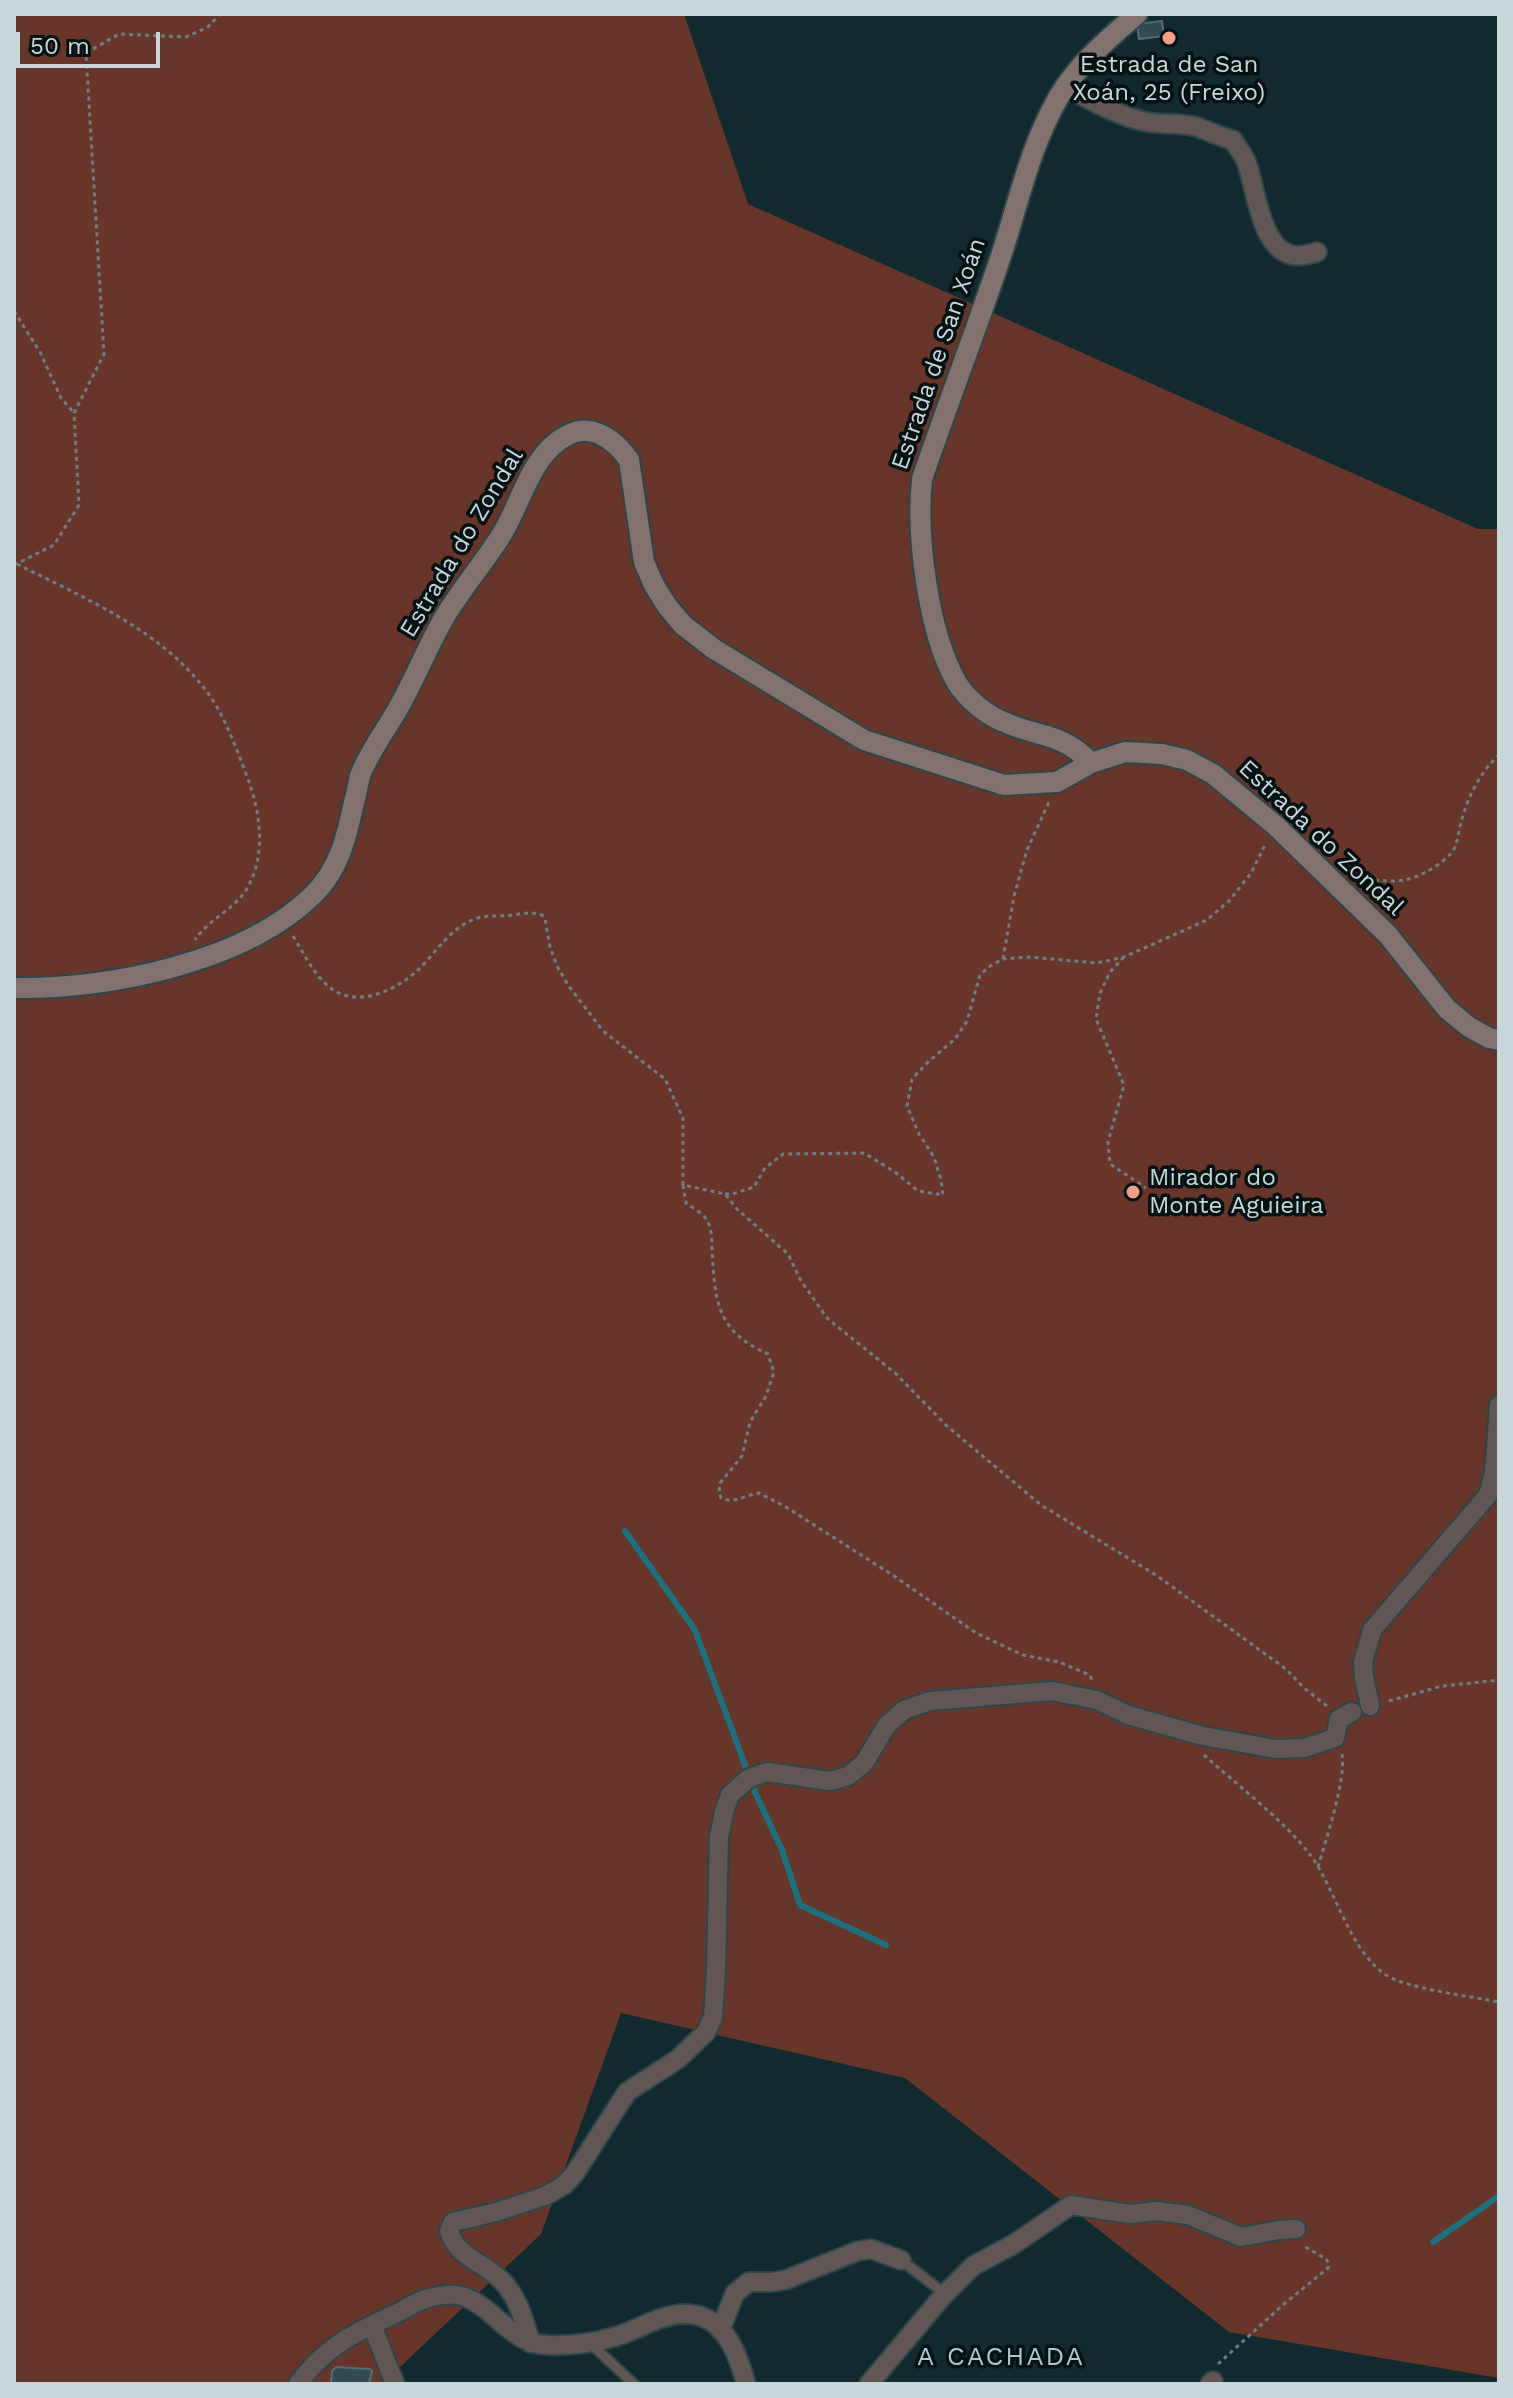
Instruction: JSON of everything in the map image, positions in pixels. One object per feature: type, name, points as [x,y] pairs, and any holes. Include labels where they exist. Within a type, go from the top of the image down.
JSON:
[{"type":"street","name":"Estrada de San Xoán","points":[[1091,763],[1076,748],[1059,739],[1003,722],[980,708],[959,686],[946,660],[937,630],[925,570],[919,509],[922,479],[1000,258],[1028,163],[1066,87],[1095,51],[1137,14]]},
{"type":"street","points":[[1066,87],[1133,119],[1195,126],[1233,140],[1246,160],[1258,206],[1272,241],[1290,255],[1317,252]]},
{"type":"street","name":"Estrada do Zondal","points":[[14,988],[72,987],[181,966],[238,945],[283,919],[315,894],[333,869],[345,843],[361,774],[444,618],[504,532],[533,473],[550,447],[567,435],[591,431],[608,437],[629,460],[644,562],[654,585],[683,625],[714,649],[864,740],[1004,785],[1057,782],[1091,763],[1125,752],[1162,754],[1187,760],[1213,774],[1276,826],[1388,935],[1447,1009],[1469,1027],[1499,1040]]},
{"type":"street","points":[[531,2343],[518,2302],[504,2282],[486,2267],[464,2256],[455,2247],[449,2231],[453,2222],[545,2196],[564,2185],[627,2092],[678,2059],[706,2032],[713,2018],[719,1837],[730,1795],[749,1778],[767,1772],[830,1781],[848,1776],[864,1763],[887,1725],[904,1710],[930,1701],[1052,1691],[1097,1700],[1128,1715],[1175,1729],[1276,1749],[1304,1748],[1349,1719],[1372,1630],[1488,1495],[1494,1473],[1499,1405]]},
{"type":"street","points":[[869,2384],[945,2294],[973,2266],[1014,2244],[1071,2205],[1130,2214],[1156,2211],[1188,2215],[1241,2237],[1288,2230]]},
{"type":"street","points":[[720,2330],[735,2293],[749,2282],[785,2280],[858,2251],[871,2249],[901,2260]]},
{"type":"street","points":[[298,2384],[328,2352],[372,2325],[426,2298],[444,2295],[463,2296],[531,2343],[571,2345],[615,2337],[679,2313],[708,2317],[739,2358],[746,2384]]},
{"type":"street","points":[[372,2325],[395,2384]]},
{"type":"lane","points":[[901,2260],[945,2294]]},
{"type":"lane","points":[[588,2341],[634,2384]]},
{"type":"path","points":[[16,564],[54,545],[79,505],[74,413],[104,354],[86,53],[119,34],[186,37],[208,27],[220,14]]},
{"type":"path","points":[[14,311],[40,352],[61,398],[74,413]]},
{"type":"path","points":[[16,564],[117,615],[186,666],[211,698],[233,738],[252,790],[261,841],[258,862],[249,885],[236,904],[197,936],[181,966]]},
{"type":"path","points":[[1324,872],[1407,881],[1418,878],[1444,861],[1453,852],[1463,815],[1478,784],[1489,764],[1499,755]]},
{"type":"path","points":[[1003,959],[1014,896],[1027,850],[1057,782]]},
{"type":"path","points":[[683,1185],[725,1194],[736,1193],[754,1187],[765,1168],[783,1154],[864,1153],[918,1191],[943,1195],[934,1157],[919,1134],[907,1106],[912,1079],[955,1039],[967,1021],[980,975],[1003,959],[1029,957],[1097,963],[1124,957],[1207,920],[1230,900],[1251,873],[1276,826]]},
{"type":"path","points":[[283,919],[319,977],[333,991],[347,997],[379,993],[398,985],[416,972],[456,929],[475,918],[528,912],[542,915],[557,966],[568,985],[603,1031],[665,1079],[683,1118],[686,1203],[706,1218],[712,1236],[715,1294],[727,1326],[752,1347],[768,1354],[774,1372],[766,1396],[750,1422],[742,1456],[720,1483],[721,1498],[735,1501],[759,1493],[786,1507],[976,1633],[1023,1655],[1059,1662],[1090,1675],[1097,1700]]},
{"type":"path","points":[[1124,957],[1110,972],[1100,993],[1096,1019],[1124,1085],[1108,1142],[1110,1164],[1146,1188]]},
{"type":"path","points":[[725,1194],[737,1209],[788,1254],[801,1281],[828,1319],[895,1373],[947,1426],[1041,1505],[1156,1575],[1286,1669],[1304,1688],[1335,1712],[1349,1719],[1442,1686],[1499,1680]]},
{"type":"path","points":[[1318,1867],[1344,1763],[1342,1748],[1349,1719]]},
{"type":"path","points":[[1197,1748],[1310,1855],[1373,1964],[1384,1973],[1409,1984],[1499,2002]]},
{"type":"path","points":[[1213,2377],[1284,2304],[1328,2268],[1326,2259],[1288,2230]]},
{"type":"shaded area","points":[[14,14],[684,14],[748,204],[1478,529],[1499,529],[1499,2378],[1229,2332],[905,2078],[621,2013],[541,2234],[382,2384],[14,2384]]},
{"type":"building","points":[[1162,21],[1164,36],[1139,39],[1137,24]]},
{"type":"building","points":[[336,2367],[370,2369],[369,2384],[331,2384],[332,2371]]},
{"type":"waterway","points":[[625,1531],[695,1630],[755,1792],[782,1850],[800,1905],[886,1945]]},
{"type":"waterway","points":[[1433,2242],[1499,2196]]},
{"type":"place","name":"Estrada de San Xoán, 25 (Freixo)","points":[[1169,38]]},
{"type":"place","name":"Mirador do Monte Aguieira","points":[[1133,1192]]},
{"type":"district","name":"A CACHADA","points":[[1001,2357]]}]
